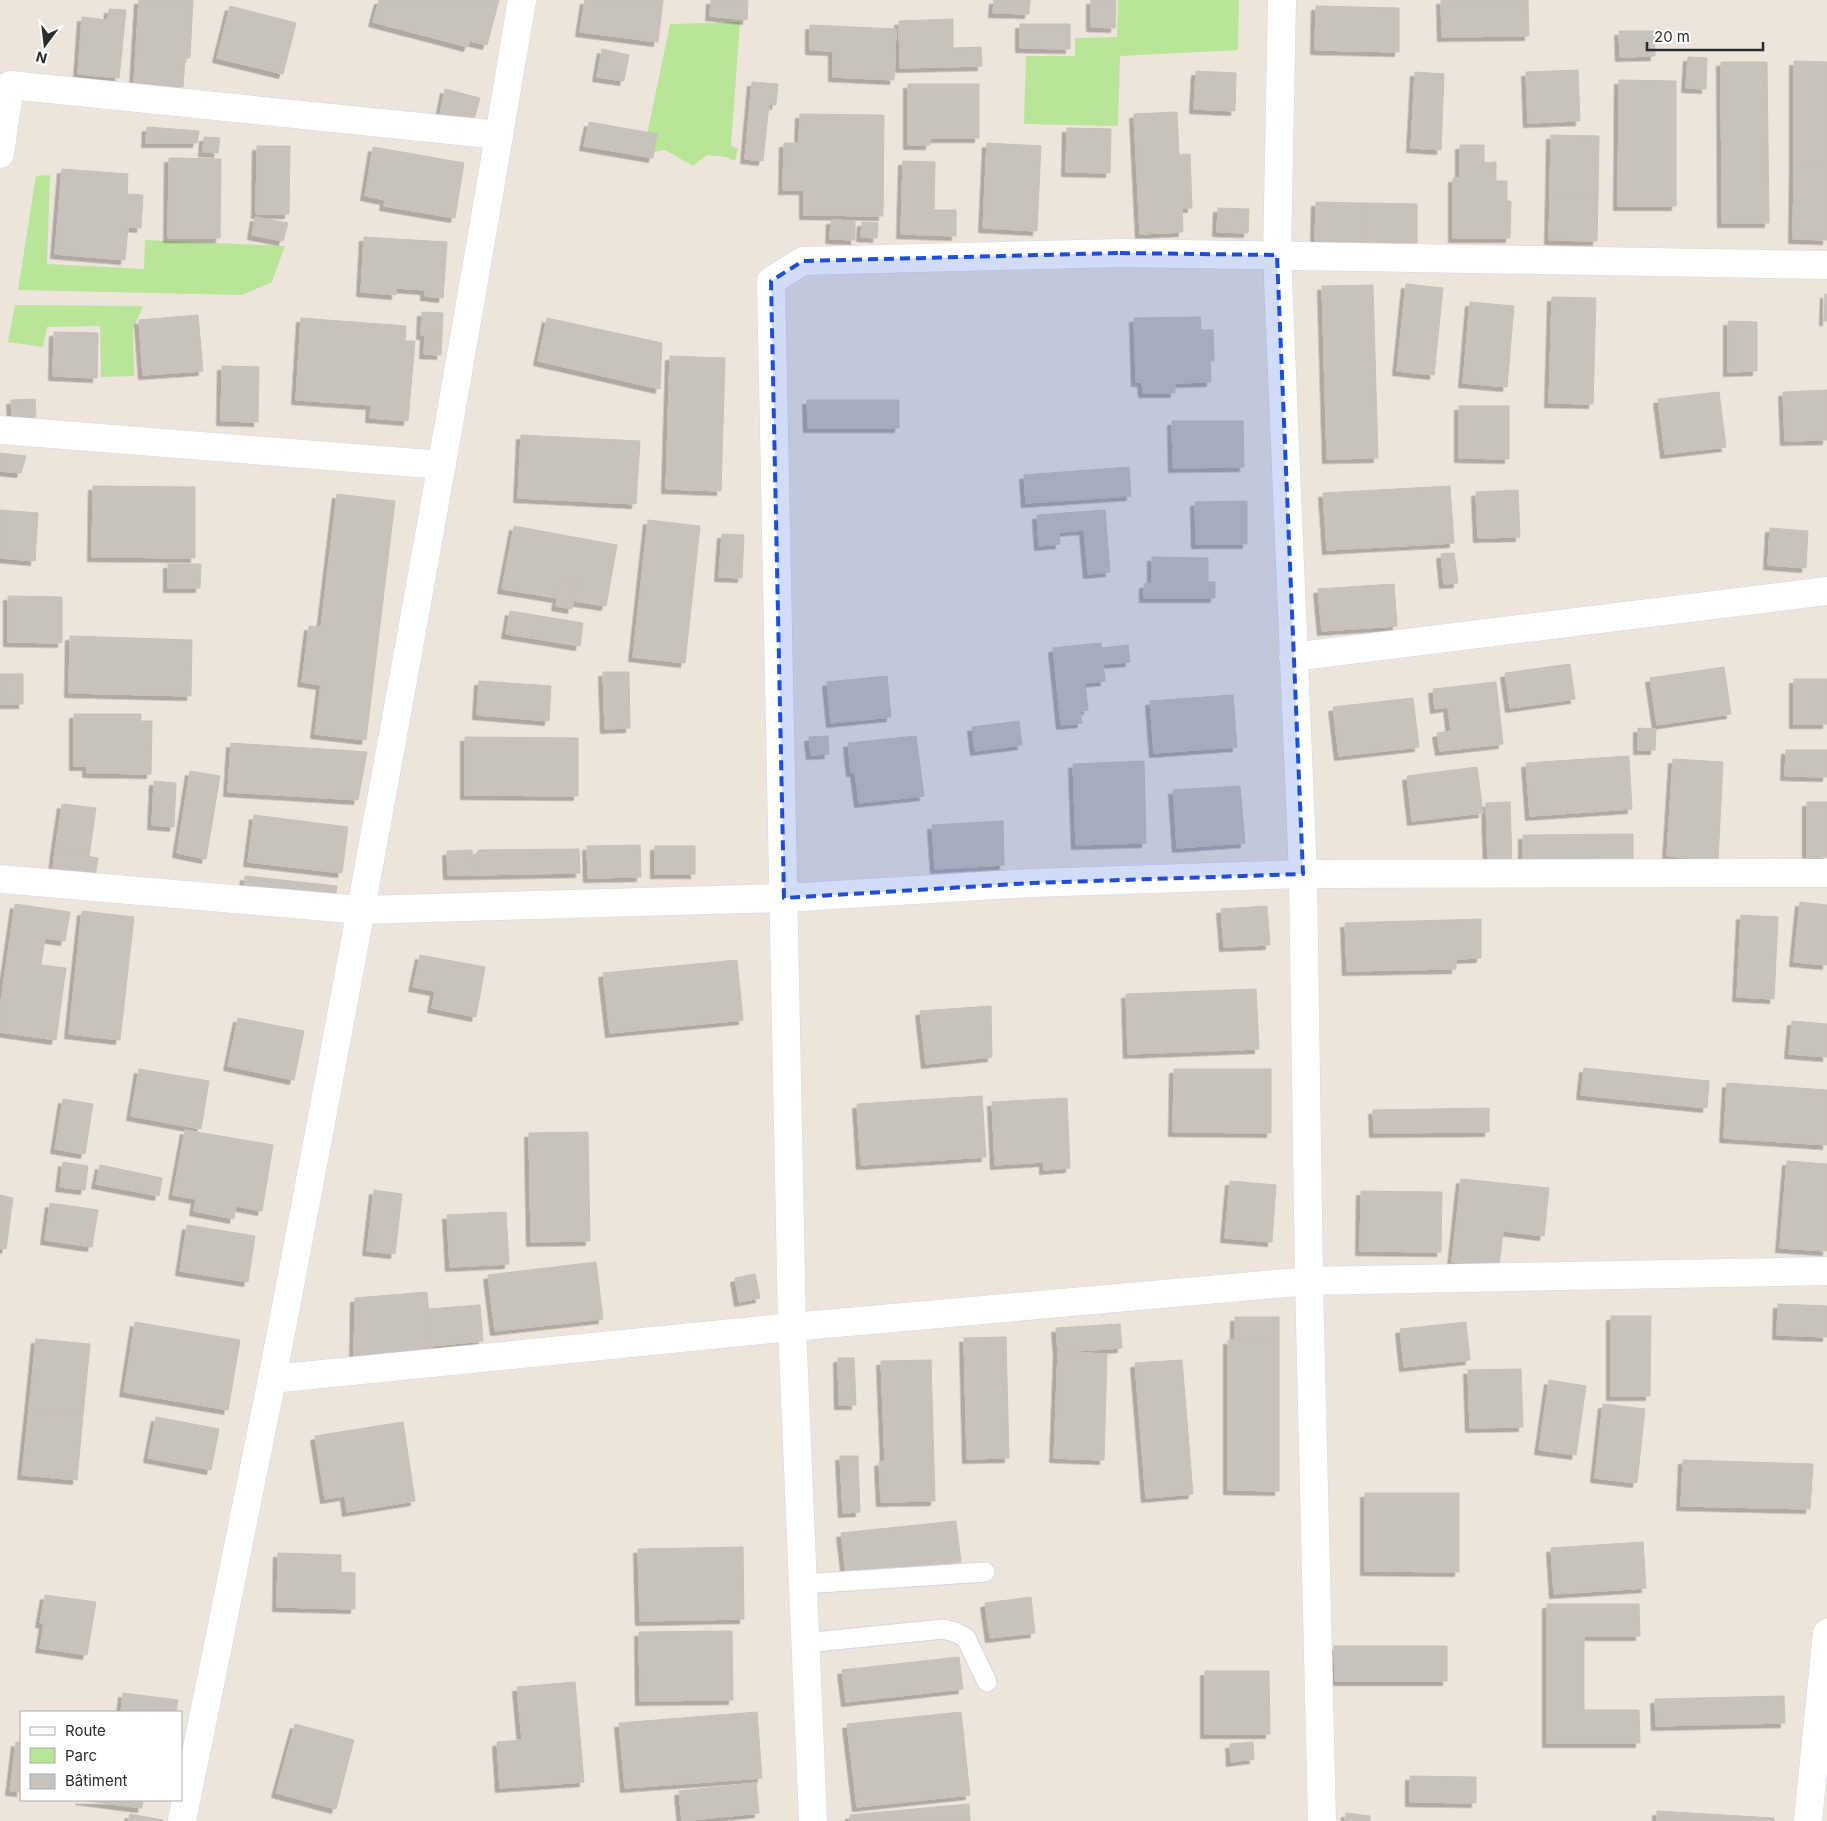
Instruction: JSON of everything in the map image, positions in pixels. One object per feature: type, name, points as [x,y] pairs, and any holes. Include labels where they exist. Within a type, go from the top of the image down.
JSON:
[{"type":"street","points":[[182,1821],[272,1379],[362,910],[442,464],[522,0]]},
{"type":"street","points":[[1282,0],[1277,255],[1303,874],[1309,1281],[1322,1821]]},
{"type":"street","points":[[0,154],[10,85],[499,134]]},
{"type":"street","points":[[813,1821],[792,1327],[771,281],[803,261],[1120,253],[1827,265]]},
{"type":"street","points":[[0,430],[442,464]]},
{"type":"street","points":[[1293,657],[1827,591]]},
{"type":"street","points":[[0,879],[362,910],[784,898],[1032,883],[1303,874],[1827,873]]},
{"type":"street","points":[[272,1379],[792,1327],[1309,1281],[1827,1271]]},
{"type":"street","points":[[1808,1821],[1827,1633]]},
{"type":"lane","points":[[803,1584],[985,1572]]},
{"type":"lane","points":[[805,1643],[943,1629],[955,1632],[966,1638],[987,1682]]},
{"type":"highlighted area","points":[[1120,253],[1277,255],[1303,874],[1032,883],[784,898],[771,281],[803,261]]},
{"type":"green space","points":[[1118,0],[1239,0],[1238,50],[1120,56],[1118,126],[1024,124],[1026,56],[1075,56],[1075,38],[1117,37]]},
{"type":"green space","points":[[740,22],[731,146],[738,148],[735,161],[726,157],[707,155],[693,166],[665,150],[643,154],[670,24]]},
{"type":"green space","points":[[50,175],[47,264],[144,269],[145,240],[285,246],[272,282],[242,295],[18,290],[36,176]]},
{"type":"green space","points":[[15,305],[143,306],[133,329],[134,376],[101,377],[100,326],[47,327],[43,347],[8,342]]},
{"type":"building","points":[[139,0],[193,0],[190,58],[185,58],[183,87],[134,83]]},
{"type":"building","points":[[379,0],[499,0],[487,45],[470,41],[468,47],[373,22]]},
{"type":"building","points":[[585,0],[663,0],[658,42],[580,32]]},
{"type":"building","points":[[711,0],[748,0],[747,20],[710,16]]},
{"type":"building","points":[[994,0],[1030,0],[1029,14],[993,13]]},
{"type":"building","points":[[1091,0],[1116,0],[1115,28],[1091,27]]},
{"type":"building","points":[[1441,0],[1528,0],[1529,36],[1442,37]]},
{"type":"building","points":[[230,6],[296,23],[283,74],[217,58]]},
{"type":"building","points":[[1316,6],[1399,8],[1399,52],[1315,50]]},
{"type":"building","points":[[109,9],[126,10],[119,78],[78,74],[82,17],[108,20]]},
{"type":"building","points":[[953,19],[953,48],[981,47],[982,66],[900,68],[899,21]]},
{"type":"building","points":[[1020,24],[1070,24],[1070,49],[1020,48]]},
{"type":"building","points":[[810,25],[896,29],[894,80],[833,77],[833,51],[810,50]]},
{"type":"building","points":[[1619,31],[1654,31],[1655,56],[1620,57]]},
{"type":"building","points":[[602,49],[629,55],[624,81],[597,77]]},
{"type":"building","points":[[1688,57],[1707,58],[1706,89],[1686,88]]},
{"type":"building","points":[[1794,61],[1827,62],[1827,166],[1794,165]]},
{"type":"building","points":[[1721,62],[1767,62],[1769,223],[1722,223]]},
{"type":"building","points":[[1578,70],[1580,121],[1528,123],[1526,72]]},
{"type":"building","points":[[1196,71],[1236,73],[1235,111],[1194,109]]},
{"type":"building","points":[[1415,72],[1444,74],[1441,150],[1411,148]]},
{"type":"building","points":[[1619,80],[1676,81],[1676,206],[1618,206]]},
{"type":"building","points":[[752,82],[778,84],[776,105],[769,104],[763,161],[745,159]]},
{"type":"building","points":[[908,84],[979,84],[979,138],[930,138],[930,145],[908,145]]},
{"type":"building","points":[[445,89],[480,98],[473,123],[440,114]]},
{"type":"building","points":[[1177,112],[1179,155],[1190,154],[1192,208],[1182,208],[1183,232],[1140,234],[1134,114]]},
{"type":"building","points":[[800,114],[884,115],[883,216],[804,215],[804,190],[783,190],[784,143],[799,143]]},
{"type":"building","points":[[589,122],[657,134],[653,158],[584,146]]},
{"type":"building","points":[[147,127],[199,131],[197,143],[146,143]]},
{"type":"building","points":[[1067,128],[1111,129],[1110,173],[1066,172]]},
{"type":"building","points":[[1551,135],[1599,136],[1598,195],[1550,195]]},
{"type":"building","points":[[204,137],[220,138],[218,153],[203,152]]},
{"type":"building","points":[[987,143],[1041,146],[1037,231],[983,228]]},
{"type":"building","points":[[1460,145],[1484,145],[1484,163],[1496,162],[1496,181],[1507,181],[1507,201],[1511,201],[1510,238],[1453,238],[1453,178],[1460,178]]},
{"type":"building","points":[[257,146],[290,146],[289,214],[256,214]]},
{"type":"building","points":[[373,147],[464,163],[455,218],[384,206],[385,200],[365,196]]},
{"type":"building","points":[[169,158],[221,159],[220,238],[168,238]]},
{"type":"building","points":[[903,161],[935,162],[934,210],[956,210],[956,236],[901,234]]},
{"type":"building","points":[[1794,165],[1827,166],[1827,240],[1793,239]]},
{"type":"building","points":[[62,169],[128,174],[127,194],[143,195],[141,228],[128,227],[125,260],[55,254]]},
{"type":"building","points":[[1550,195],[1598,195],[1597,241],[1549,240]]},
{"type":"building","points":[[1316,202],[1364,203],[1363,242],[1315,241]]},
{"type":"building","points":[[1364,203],[1417,204],[1417,243],[1363,242]]},
{"type":"building","points":[[1218,208],[1249,209],[1248,233],[1217,232]]},
{"type":"building","points":[[255,217],[288,223],[283,241],[252,235]]},
{"type":"building","points":[[831,220],[855,221],[855,240],[830,239]]},
{"type":"building","points":[[862,222],[878,223],[877,238],[861,237]]},
{"type":"building","points":[[364,237],[447,242],[443,298],[425,296],[425,290],[396,288],[396,295],[361,292]]},
{"type":"building","points":[[1406,284],[1443,288],[1434,375],[1397,371]]},
{"type":"building","points":[[1373,285],[1378,458],[1327,459],[1322,286]]},
{"type":"building","points":[[1825,294],[1827,294],[1827,321],[1824,321]]},
{"type":"building","points":[[1552,297],[1596,298],[1593,404],[1549,403]]},
{"type":"building","points":[[1470,302],[1514,306],[1507,387],[1463,383]]},
{"type":"building","points":[[422,312],[443,313],[442,336],[421,335]]},
{"type":"building","points":[[198,315],[203,371],[143,375],[139,320]]},
{"type":"building","points":[[1200,317],[1201,330],[1213,330],[1214,361],[1210,361],[1211,382],[1175,383],[1175,393],[1143,393],[1142,382],[1136,382],[1134,318]]},
{"type":"building","points":[[301,318],[406,326],[405,341],[415,341],[408,421],[370,418],[371,405],[296,400]]},
{"type":"building","points":[[547,318],[662,343],[660,389],[538,361]]},
{"type":"building","points":[[1728,321],[1757,322],[1757,371],[1728,372]]},
{"type":"building","points":[[54,332],[98,333],[97,378],[53,376]]},
{"type":"building","points":[[425,336],[442,336],[441,355],[424,354]]},
{"type":"building","points":[[670,356],[725,358],[721,491],[666,489]]},
{"type":"building","points":[[222,366],[259,367],[258,422],[221,421]]},
{"type":"building","points":[[1827,390],[1827,440],[1785,441],[1783,392]]},
{"type":"building","points":[[1719,392],[1726,447],[1665,454],[1658,399]]},
{"type":"building","points":[[35,399],[36,417],[12,418],[11,400]]},
{"type":"building","points":[[807,400],[899,400],[899,428],[808,428]]},
{"type":"building","points":[[1459,406],[1509,406],[1509,459],[1459,458]]},
{"type":"building","points":[[1172,421],[1243,421],[1244,467],[1173,468]]},
{"type":"building","points":[[521,435],[640,441],[636,504],[518,498]]},
{"type":"building","points":[[0,453],[26,456],[21,473],[0,471]]},
{"type":"building","points":[[1129,467],[1131,496],[1026,503],[1024,475]]},
{"type":"building","points":[[93,486],[195,487],[195,558],[92,557]]},
{"type":"building","points":[[1450,486],[1454,543],[1327,550],[1323,493]]},
{"type":"building","points":[[1518,490],[1520,537],[1478,538],[1476,492]]},
{"type":"building","points":[[337,494],[395,501],[366,740],[315,734],[321,685],[302,682],[309,626],[321,627]]},
{"type":"building","points":[[1247,501],[1247,544],[1196,544],[1195,502]]},
{"type":"building","points":[[0,510],[38,513],[35,561],[0,558]]},
{"type":"building","points":[[1105,510],[1110,572],[1088,574],[1084,530],[1059,532],[1060,544],[1039,546],[1037,515]]},
{"type":"building","points":[[648,520],[700,526],[685,663],[633,657]]},
{"type":"building","points":[[514,526],[617,545],[606,606],[573,601],[577,581],[561,578],[557,598],[502,589]]},
{"type":"building","points":[[1770,528],[1808,531],[1806,568],[1768,565]]},
{"type":"building","points":[[722,534],[744,535],[742,578],[719,577]]},
{"type":"building","points":[[1454,553],[1458,583],[1444,584],[1441,554]]},
{"type":"building","points":[[1152,557],[1208,558],[1208,582],[1215,582],[1215,598],[1144,598],[1144,584],[1152,583]]},
{"type":"building","points":[[168,564],[201,564],[200,588],[168,588]]},
{"type":"building","points":[[561,578],[577,581],[572,609],[556,606]]},
{"type":"building","points":[[1394,584],[1397,626],[1322,631],[1318,589]]},
{"type":"building","points":[[8,596],[62,597],[62,643],[8,642]]},
{"type":"building","points":[[510,611],[583,623],[580,646],[506,634]]},
{"type":"building","points":[[70,636],[192,640],[191,696],[69,693]]},
{"type":"building","points":[[1101,643],[1105,681],[1085,683],[1088,710],[1080,711],[1082,723],[1061,725],[1053,648]]},
{"type":"building","points":[[1128,645],[1130,662],[1104,664],[1102,648]]},
{"type":"building","points":[[1570,664],[1575,699],[1510,708],[1505,673]]},
{"type":"building","points":[[1724,667],[1731,714],[1657,725],[1650,678]]},
{"type":"building","points":[[603,672],[629,672],[630,728],[605,729]]},
{"type":"building","points":[[0,674],[23,674],[23,704],[0,704]]},
{"type":"building","points":[[887,676],[891,717],[831,723],[827,682]]},
{"type":"building","points":[[1794,679],[1827,679],[1827,724],[1794,724]]},
{"type":"building","points":[[479,681],[551,686],[549,721],[477,715]]},
{"type":"building","points":[[1496,682],[1503,744],[1440,751],[1437,733],[1451,731],[1448,707],[1435,709],[1433,689]]},
{"type":"building","points":[[1233,695],[1237,747],[1154,753],[1150,701]]},
{"type":"building","points":[[1413,698],[1419,747],[1339,756],[1333,707]]},
{"type":"building","points":[[74,714],[141,714],[141,721],[152,721],[151,774],[87,773],[87,766],[74,766]]},
{"type":"building","points":[[1019,721],[1022,745],[975,751],[972,727]]},
{"type":"building","points":[[1638,728],[1656,729],[1655,750],[1638,750]]},
{"type":"building","points":[[828,736],[829,754],[811,755],[809,737]]},
{"type":"building","points":[[916,736],[924,796],[859,803],[855,772],[851,772],[848,743]]},
{"type":"building","points":[[465,737],[578,738],[578,796],[465,795]]},
{"type":"building","points":[[231,743],[367,752],[358,800],[228,792]]},
{"type":"building","points":[[1786,750],[1827,750],[1827,777],[1785,776]]},
{"type":"building","points":[[1629,756],[1632,809],[1530,816],[1526,763]]},
{"type":"building","points":[[1673,759],[1723,762],[1718,860],[1667,856]]},
{"type":"building","points":[[1144,761],[1146,843],[1076,845],[1073,764]]},
{"type":"building","points":[[1477,767],[1483,813],[1412,821],[1407,776]]},
{"type":"building","points":[[190,771],[220,776],[206,859],[177,853]]},
{"type":"building","points":[[154,781],[176,783],[174,827],[152,825]]},
{"type":"building","points":[[1240,786],[1245,843],[1177,848],[1173,790]]},
{"type":"building","points":[[1510,802],[1512,863],[1488,864],[1486,803]]},
{"type":"building","points":[[1807,802],[1827,802],[1827,857],[1807,857]]},
{"type":"building","points":[[62,804],[96,808],[89,857],[55,851]]},
{"type":"building","points":[[254,815],[348,827],[342,873],[248,862]]},
{"type":"building","points":[[1003,821],[1004,865],[935,869],[932,825]]},
{"type":"building","points":[[1633,834],[1633,859],[1523,861],[1523,835]]},
{"type":"building","points":[[640,845],[641,877],[588,878],[587,846]]},
{"type":"building","points":[[655,846],[695,846],[695,874],[655,874]]},
{"type":"building","points":[[579,849],[580,873],[473,875],[472,859],[479,850]]},
{"type":"building","points":[[472,850],[473,875],[448,875],[447,851]]},
{"type":"building","points":[[55,851],[98,858],[95,876],[53,870]]},
{"type":"building","points":[[245,876],[337,886],[335,899],[244,889]]},
{"type":"building","points":[[1800,902],[1827,905],[1827,965],[1794,962]]},
{"type":"building","points":[[15,904],[70,912],[65,941],[45,938],[41,965],[66,968],[56,1040],[0,1032],[0,1008]]},
{"type":"building","points":[[1267,906],[1270,945],[1224,947],[1221,909]]},
{"type":"building","points":[[82,911],[134,917],[120,1040],[69,1034]]},
{"type":"building","points":[[1741,915],[1778,917],[1774,999],[1737,997]]},
{"type":"building","points":[[1481,919],[1481,958],[1456,959],[1456,969],[1347,971],[1345,923]]},
{"type":"building","points":[[420,955],[485,967],[476,1017],[432,1008],[435,991],[413,987]]},
{"type":"building","points":[[737,960],[743,1020],[610,1033],[603,973]]},
{"type":"building","points":[[1256,989],[1259,1049],[1128,1054],[1126,994]]},
{"type":"building","points":[[991,1006],[992,1057],[926,1064],[920,1011]]},
{"type":"building","points":[[238,1018],[304,1031],[294,1080],[228,1066]]},
{"type":"building","points":[[1792,1021],[1827,1024],[1827,1057],[1789,1054]]},
{"type":"building","points":[[1584,1068],[1709,1081],[1707,1108],[1581,1095]]},
{"type":"building","points":[[139,1069],[209,1081],[201,1129],[131,1116]]},
{"type":"building","points":[[1174,1069],[1271,1069],[1271,1133],[1173,1132]]},
{"type":"building","points":[[1727,1083],[1827,1090],[1827,1145],[1724,1138]]},
{"type":"building","points":[[982,1096],[986,1157],[861,1165],[857,1104]]},
{"type":"building","points":[[1067,1098],[1070,1168],[1044,1170],[1044,1162],[995,1165],[992,1102]]},
{"type":"building","points":[[63,1099],[93,1104],[85,1154],[55,1149]]},
{"type":"building","points":[[1489,1108],[1489,1132],[1374,1133],[1373,1110]]},
{"type":"building","points":[[185,1130],[273,1145],[262,1211],[236,1206],[234,1219],[194,1211],[196,1199],[173,1195]]},
{"type":"building","points":[[588,1132],[590,1241],[531,1242],[529,1133]]},
{"type":"building","points":[[1787,1161],[1827,1164],[1827,1251],[1780,1248]]},
{"type":"building","points":[[63,1162],[88,1166],[85,1190],[60,1187]]},
{"type":"building","points":[[100,1165],[162,1178],[159,1196],[96,1184]]},
{"type":"building","points":[[1461,1179],[1549,1188],[1544,1236],[1503,1231],[1499,1267],[1452,1262]]},
{"type":"building","points":[[1230,1181],[1276,1185],[1272,1242],[1225,1238]]},
{"type":"building","points":[[374,1190],[402,1194],[395,1254],[367,1251]]},
{"type":"building","points":[[1361,1191],[1442,1192],[1441,1252],[1360,1251]]},
{"type":"building","points":[[0,1195],[13,1198],[6,1249],[0,1248]]},
{"type":"building","points":[[50,1203],[98,1210],[92,1247],[45,1240]]},
{"type":"building","points":[[506,1212],[509,1264],[450,1267],[447,1215]]},
{"type":"building","points":[[187,1225],[255,1236],[248,1282],[180,1271]]},
{"type":"building","points":[[596,1262],[603,1319],[495,1331],[488,1275]]},
{"type":"building","points":[[755,1274],[760,1298],[739,1302],[735,1278]]},
{"type":"building","points":[[427,1292],[432,1351],[354,1360],[355,1298]]},
{"type":"building","points":[[1778,1304],[1827,1306],[1827,1337],[1777,1335]]},
{"type":"building","points":[[480,1305],[483,1341],[431,1346],[428,1309]]},
{"type":"building","points":[[1611,1316],[1651,1316],[1650,1396],[1611,1396]]},
{"type":"building","points":[[1235,1317],[1279,1317],[1279,1341],[1235,1341]]},
{"type":"building","points":[[135,1322],[240,1340],[228,1410],[124,1392]]},
{"type":"building","points":[[1466,1322],[1470,1360],[1404,1367],[1400,1329]]},
{"type":"building","points":[[1120,1324],[1122,1348],[1058,1352],[1056,1328]]},
{"type":"building","points":[[1006,1337],[1009,1458],[967,1459],[964,1338]]},
{"type":"building","points":[[36,1339],[90,1344],[83,1415],[29,1409]]},
{"type":"building","points":[[1228,1340],[1279,1341],[1279,1491],[1228,1490]]},
{"type":"building","points":[[1058,1352],[1107,1354],[1104,1460],[1054,1458]]},
{"type":"building","points":[[838,1358],[854,1358],[856,1405],[839,1405]]},
{"type":"building","points":[[931,1360],[935,1501],[881,1502],[879,1462],[885,1461],[881,1361]]},
{"type":"building","points":[[1182,1360],[1193,1494],[1146,1498],[1135,1363]]},
{"type":"building","points":[[1521,1369],[1523,1427],[1470,1428],[1468,1370]]},
{"type":"building","points":[[1549,1380],[1586,1386],[1576,1455],[1539,1450]]},
{"type":"building","points":[[1603,1404],[1645,1409],[1637,1483],[1595,1478]]},
{"type":"building","points":[[29,1409],[83,1415],[77,1480],[22,1475]]},
{"type":"building","points":[[156,1417],[219,1429],[211,1470],[148,1458]]},
{"type":"building","points":[[403,1422],[415,1501],[347,1512],[345,1496],[325,1499],[315,1436]]},
{"type":"building","points":[[840,1456],[858,1456],[860,1512],[843,1513]]},
{"type":"building","points":[[1683,1460],[1813,1464],[1810,1509],[1681,1506]]},
{"type":"building","points":[[1365,1493],[1459,1493],[1459,1572],[1365,1571]]},
{"type":"building","points":[[956,1521],[961,1562],[846,1574],[841,1533]]},
{"type":"building","points":[[1643,1542],[1646,1588],[1554,1594],[1551,1548]]},
{"type":"building","points":[[743,1547],[744,1619],[640,1621],[638,1549]]},
{"type":"building","points":[[278,1553],[341,1555],[341,1572],[355,1573],[355,1609],[277,1607]]},
{"type":"building","points":[[45,1595],[96,1602],[87,1655],[40,1648],[44,1624],[40,1623]]},
{"type":"building","points":[[1031,1597],[1035,1633],[990,1638],[985,1603]]},
{"type":"building","points":[[1547,1604],[1639,1604],[1640,1636],[1584,1636],[1584,1710],[1639,1710],[1640,1743],[1547,1743]]},
{"type":"building","points":[[732,1631],[733,1700],[640,1701],[639,1632]]},
{"type":"building","points":[[1334,1646],[1447,1646],[1447,1681],[1335,1681]]},
{"type":"building","points":[[959,1657],[963,1689],[846,1702],[842,1670]]},
{"type":"building","points":[[1205,1671],[1269,1671],[1270,1734],[1205,1734]]},
{"type":"building","points":[[575,1682],[584,1782],[500,1788],[497,1742],[522,1740],[517,1687]]},
{"type":"building","points":[[123,1693],[178,1700],[176,1711],[121,1711]]},
{"type":"building","points":[[1784,1696],[1785,1723],[1656,1726],[1655,1699]]},
{"type":"building","points":[[757,1712],[762,1778],[625,1788],[619,1723]]},
{"type":"building","points":[[961,1712],[970,1795],[857,1807],[847,1724]]},
{"type":"building","points":[[295,1724],[354,1740],[336,1809],[276,1793]]},
{"type":"building","points":[[16,1742],[20,1743],[20,1792],[10,1791]]},
{"type":"building","points":[[1253,1742],[1254,1759],[1231,1762],[1230,1744]]},
{"type":"building","points":[[1410,1776],[1476,1777],[1476,1803],[1410,1802]]},
{"type":"building","points":[[756,1783],[759,1813],[682,1821],[679,1791]]},
{"type":"building","points":[[88,1801],[143,1801],[142,1808]]},
{"type":"building","points":[[969,1804],[970,1821],[850,1821],[850,1815]]},
{"type":"building","points":[[1657,1811],[1774,1818],[1774,1821],[1657,1821]]},
{"type":"building","points":[[1346,1813],[1370,1816],[1370,1821],[1345,1821]]},
{"type":"building","points":[[130,1814],[163,1820],[163,1821],[128,1821]]}]
